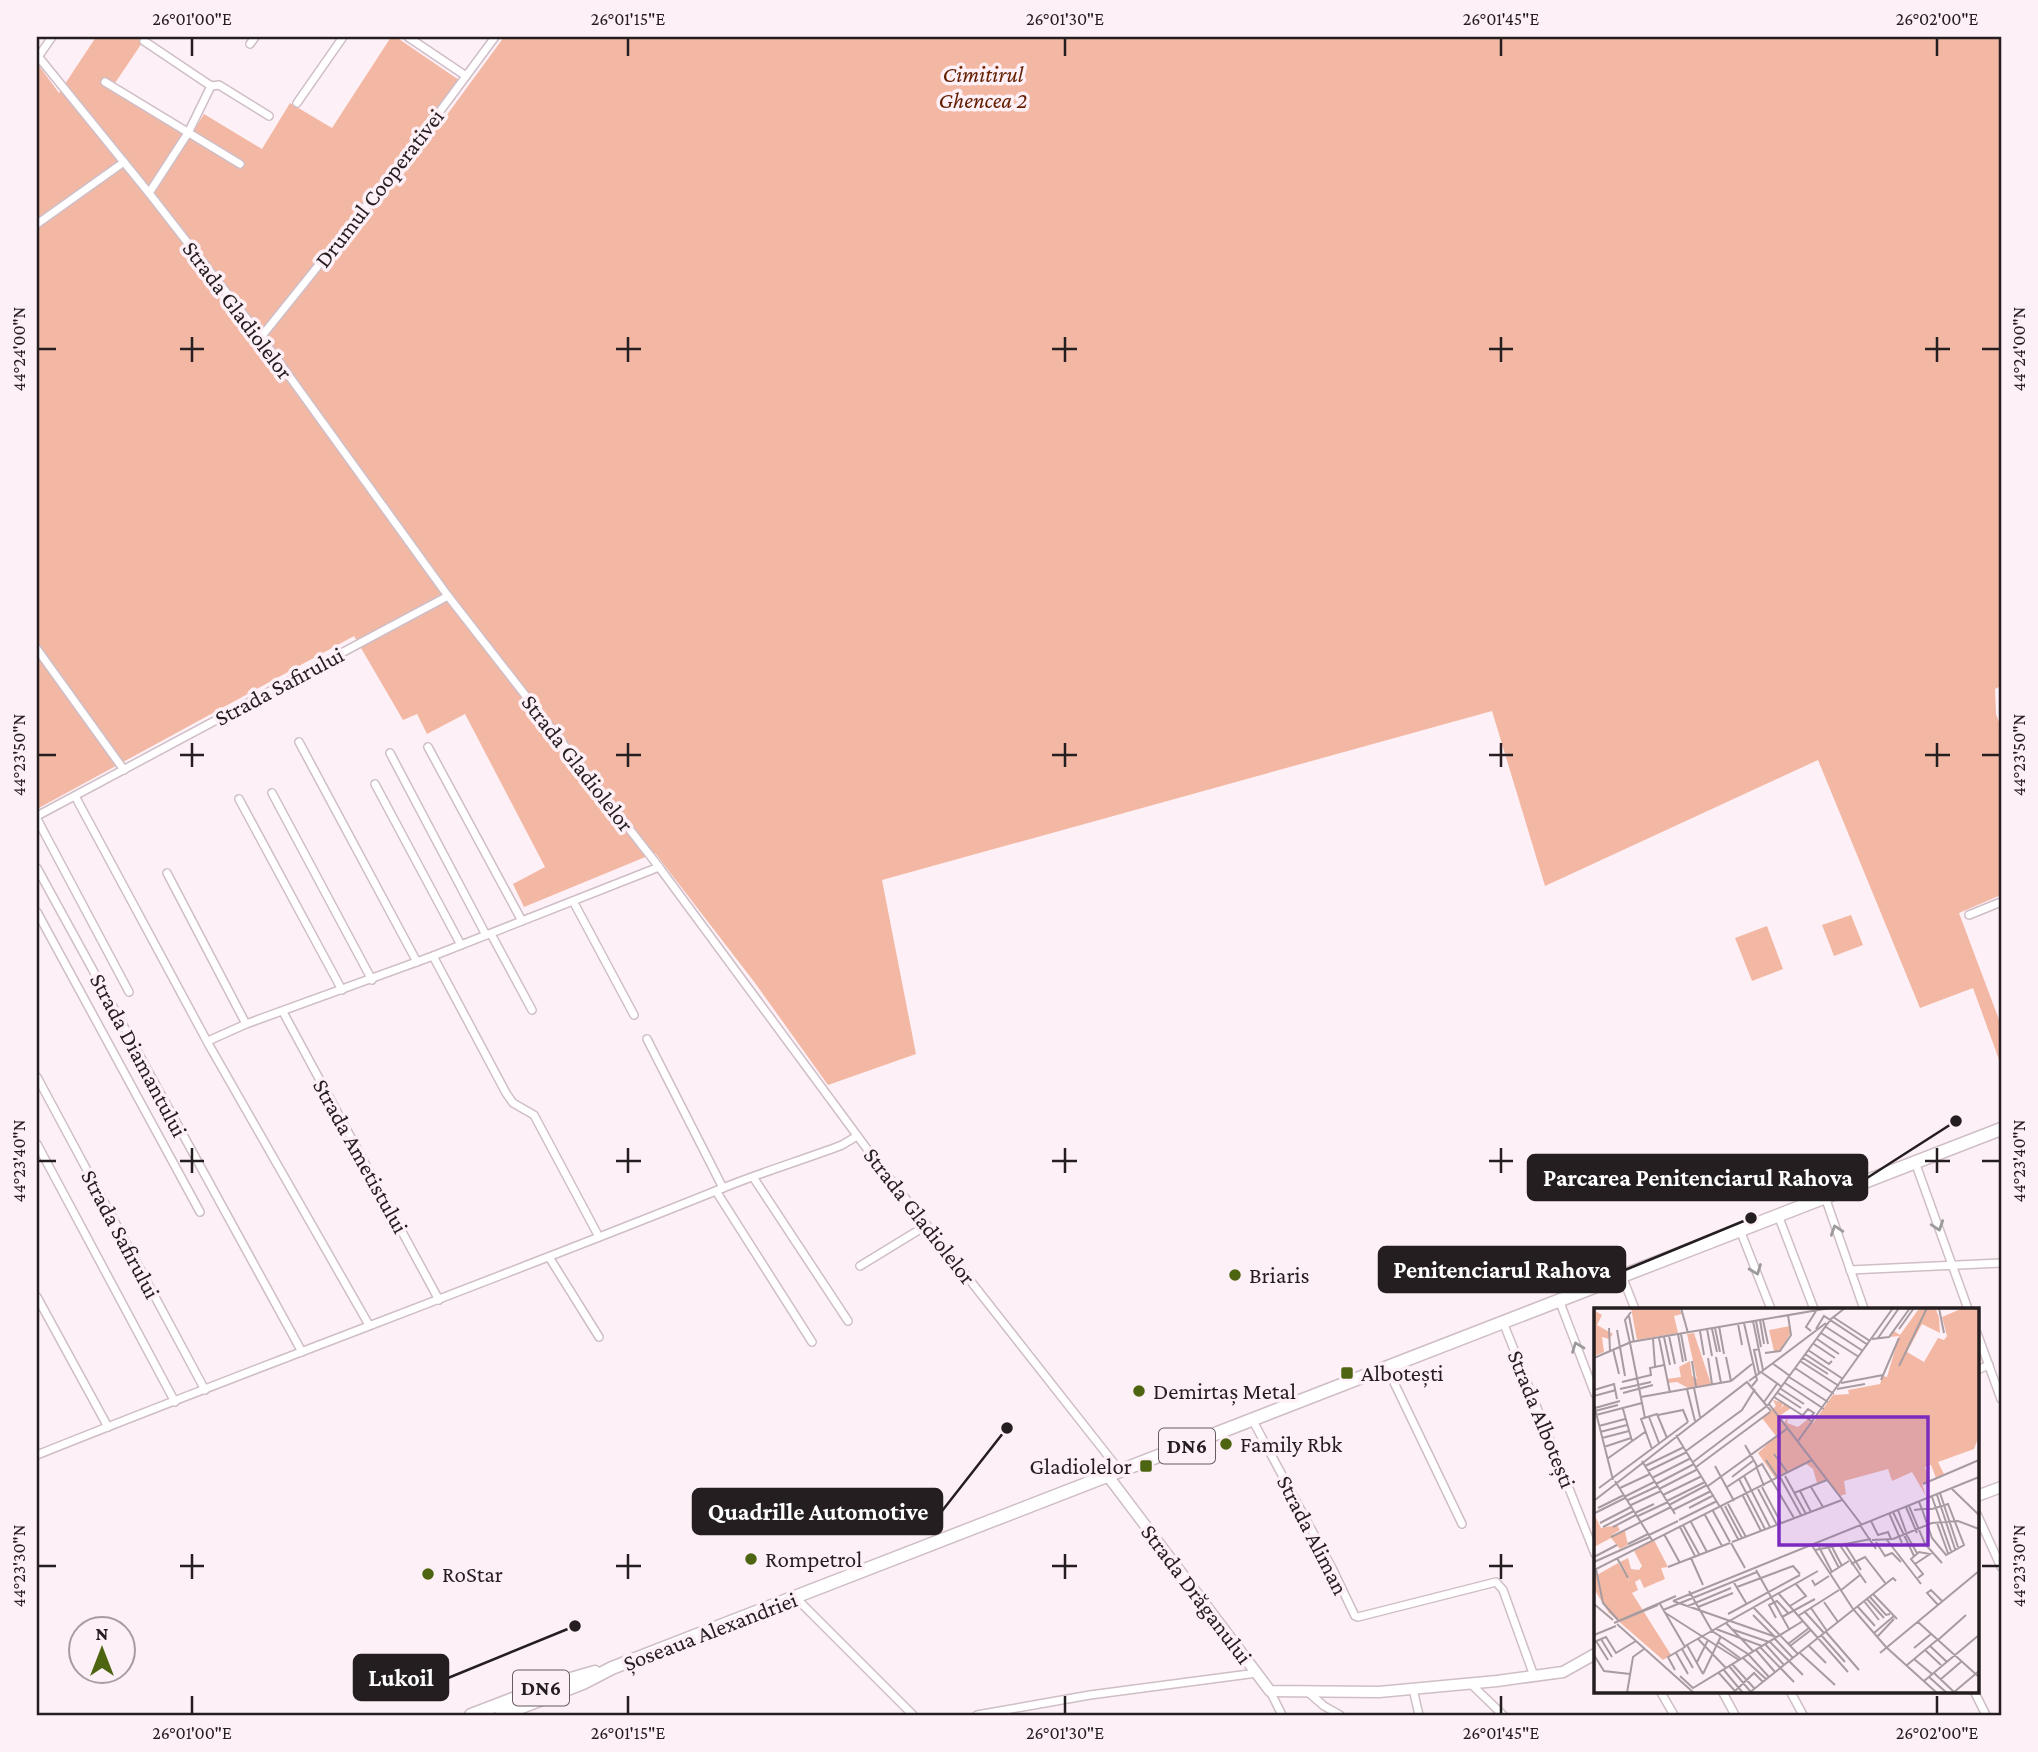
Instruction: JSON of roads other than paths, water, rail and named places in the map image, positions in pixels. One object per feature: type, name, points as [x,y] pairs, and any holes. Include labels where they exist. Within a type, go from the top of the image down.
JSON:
[{"type":"main road","name":"DN6","points":[[1115,1474],[2001,1129]]},
{"type":"main road","name":"Șoseaua Alexandriei","points":[[501,1715],[583,1683],[612,1668],[1115,1474]]},
{"type":"main road","name":"Șoseaua Alexandriei","points":[[471,1715],[579,1675],[612,1668]]},
{"type":"street","points":[[38,56],[52,37]]},
{"type":"street","points":[[250,44],[255,37]]},
{"type":"street","points":[[297,103],[343,37]]},
{"type":"street","name":"Drumul Cooperativei","points":[[261,337],[412,149],[495,37]]},
{"type":"street","points":[[413,38],[466,76]]},
{"type":"street","points":[[144,41],[211,86],[219,85],[269,116]]},
{"type":"street","name":"Strada Gladiolelor","points":[[38,56],[261,337],[448,596],[659,867],[858,1136],[1115,1474]]},
{"type":"street","points":[[105,82],[240,163]]},
{"type":"street","points":[[149,193],[188,133],[211,86]]},
{"type":"street","points":[[37,224],[124,162]]},
{"type":"street","name":"Strada Safirului","points":[[37,818],[448,596]]},
{"type":"street","points":[[37,649],[124,770]]},
{"type":"street","points":[[299,742],[417,962]]},
{"type":"street","points":[[428,747],[522,921]]},
{"type":"street","points":[[390,753],[532,1010]]},
{"type":"street","points":[[374,784],[461,945]]},
{"type":"street","points":[[272,793],[372,979]]},
{"type":"street","points":[[75,796],[208,1041],[369,1325]]},
{"type":"street","points":[[240,799],[342,990]]},
{"type":"street","points":[[37,818],[129,992]]},
{"type":"street","points":[[208,1041],[246,1024],[433,956],[659,867]]},
{"type":"street","name":"Strada Diamantului","points":[[37,868],[302,1352]]},
{"type":"street","points":[[167,873],[246,1024]]},
{"type":"street","points":[[573,901],[634,1015]]},
{"type":"street","points":[[1969,915],[2001,902]]},
{"type":"street","points":[[37,912],[200,1212]]},
{"type":"street","points":[[433,956],[506,1093],[513,1103],[534,1115],[599,1237]]},
{"type":"street","name":"Strada Ametistului","points":[[282,1012],[439,1300]]},
{"type":"street","points":[[647,1039],[720,1189],[812,1342]]},
{"type":"street","name":"Strada Safirului","points":[[37,1077],[205,1390]]},
{"type":"street","points":[[37,1455],[720,1189],[842,1145],[858,1136]]},
{"type":"street","points":[[37,1144],[175,1402]]},
{"type":"street","points":[[1915,1162],[1968,1308]]},
{"type":"street","points":[[753,1177],[848,1321]]},
{"type":"street","points":[[1825,1197],[1864,1308]]},
{"type":"street","points":[[1778,1215],[1814,1308]]},
{"type":"street","points":[[860,1266],[927,1225]]},
{"type":"street","points":[[1740,1230],[1771,1308]]},
{"type":"street","points":[[549,1257],[599,1337]]},
{"type":"street","points":[[1850,1270],[2001,1263]]},
{"type":"street","points":[[1622,1276],[1635,1308]]},
{"type":"street","points":[[37,1297],[108,1427]]},
{"type":"street","points":[[1559,1300],[1594,1391]]},
{"type":"street","name":"Strada Albotești","points":[[1503,1322],[1594,1551]]},
{"type":"street","points":[[1980,1351],[1989,1365],[2001,1399]]},
{"type":"street","points":[[1979,1369],[1989,1365]]},
{"type":"street","points":[[1387,1368],[1462,1524]]},
{"type":"street","name":"Strada Aliman","points":[[1253,1421],[1332,1568],[1354,1616],[1496,1582],[1503,1590],[1534,1676]]},
{"type":"street","name":"Strada Drăganului","points":[[1115,1474],[1270,1691],[1282,1715]]},
{"type":"street","points":[[1979,1495],[2001,1487]]},
{"type":"street","points":[[1979,1518],[2001,1567]]},
{"type":"street","points":[[796,1598],[913,1715]]},
{"type":"street","points":[[1270,1691],[1379,1692],[1471,1684],[1563,1672],[1594,1655]]},
{"type":"street","points":[[977,1715],[1090,1695],[1256,1673]]},
{"type":"street","points":[[1471,1684],[1503,1715]]},
{"type":"street","points":[[1413,1689],[1419,1715]]},
{"type":"street","points":[[1661,1692],[1674,1715]]},
{"type":"street","points":[[1723,1692],[1735,1715]]},
{"type":"street","points":[[1791,1692],[1804,1715]]},
{"type":"street","points":[[1974,1692],[1986,1715]]},
{"type":"street","points":[[1309,1693],[1340,1715]]},
{"type":"place","name":"Parcarea Penitenciarul Rahova","points":[[1956,1121]]},
{"type":"place","name":"Penitenciarul Rahova","points":[[1751,1218]]},
{"type":"place","name":"Briaris","points":[[1235,1275]]},
{"type":"place","name":"Albotești","points":[[1347,1373]]},
{"type":"place","name":"Demirtaș Metal","points":[[1139,1391]]},
{"type":"place","name":"Quadrille Automotive","points":[[1007,1428]]},
{"type":"place","name":"Family Rbk","points":[[1226,1444]]},
{"type":"place","name":"Gladiolelor","points":[[1146,1466]]},
{"type":"place","name":"Rompetrol","points":[[751,1559]]},
{"type":"place","name":"RoStar","points":[[428,1574]]},
{"type":"place","name":"Lukoil","points":[[575,1626]]},
{"type":"park label","name":"Cimitirul Ghencea 2","points":[[983,87]]}]
